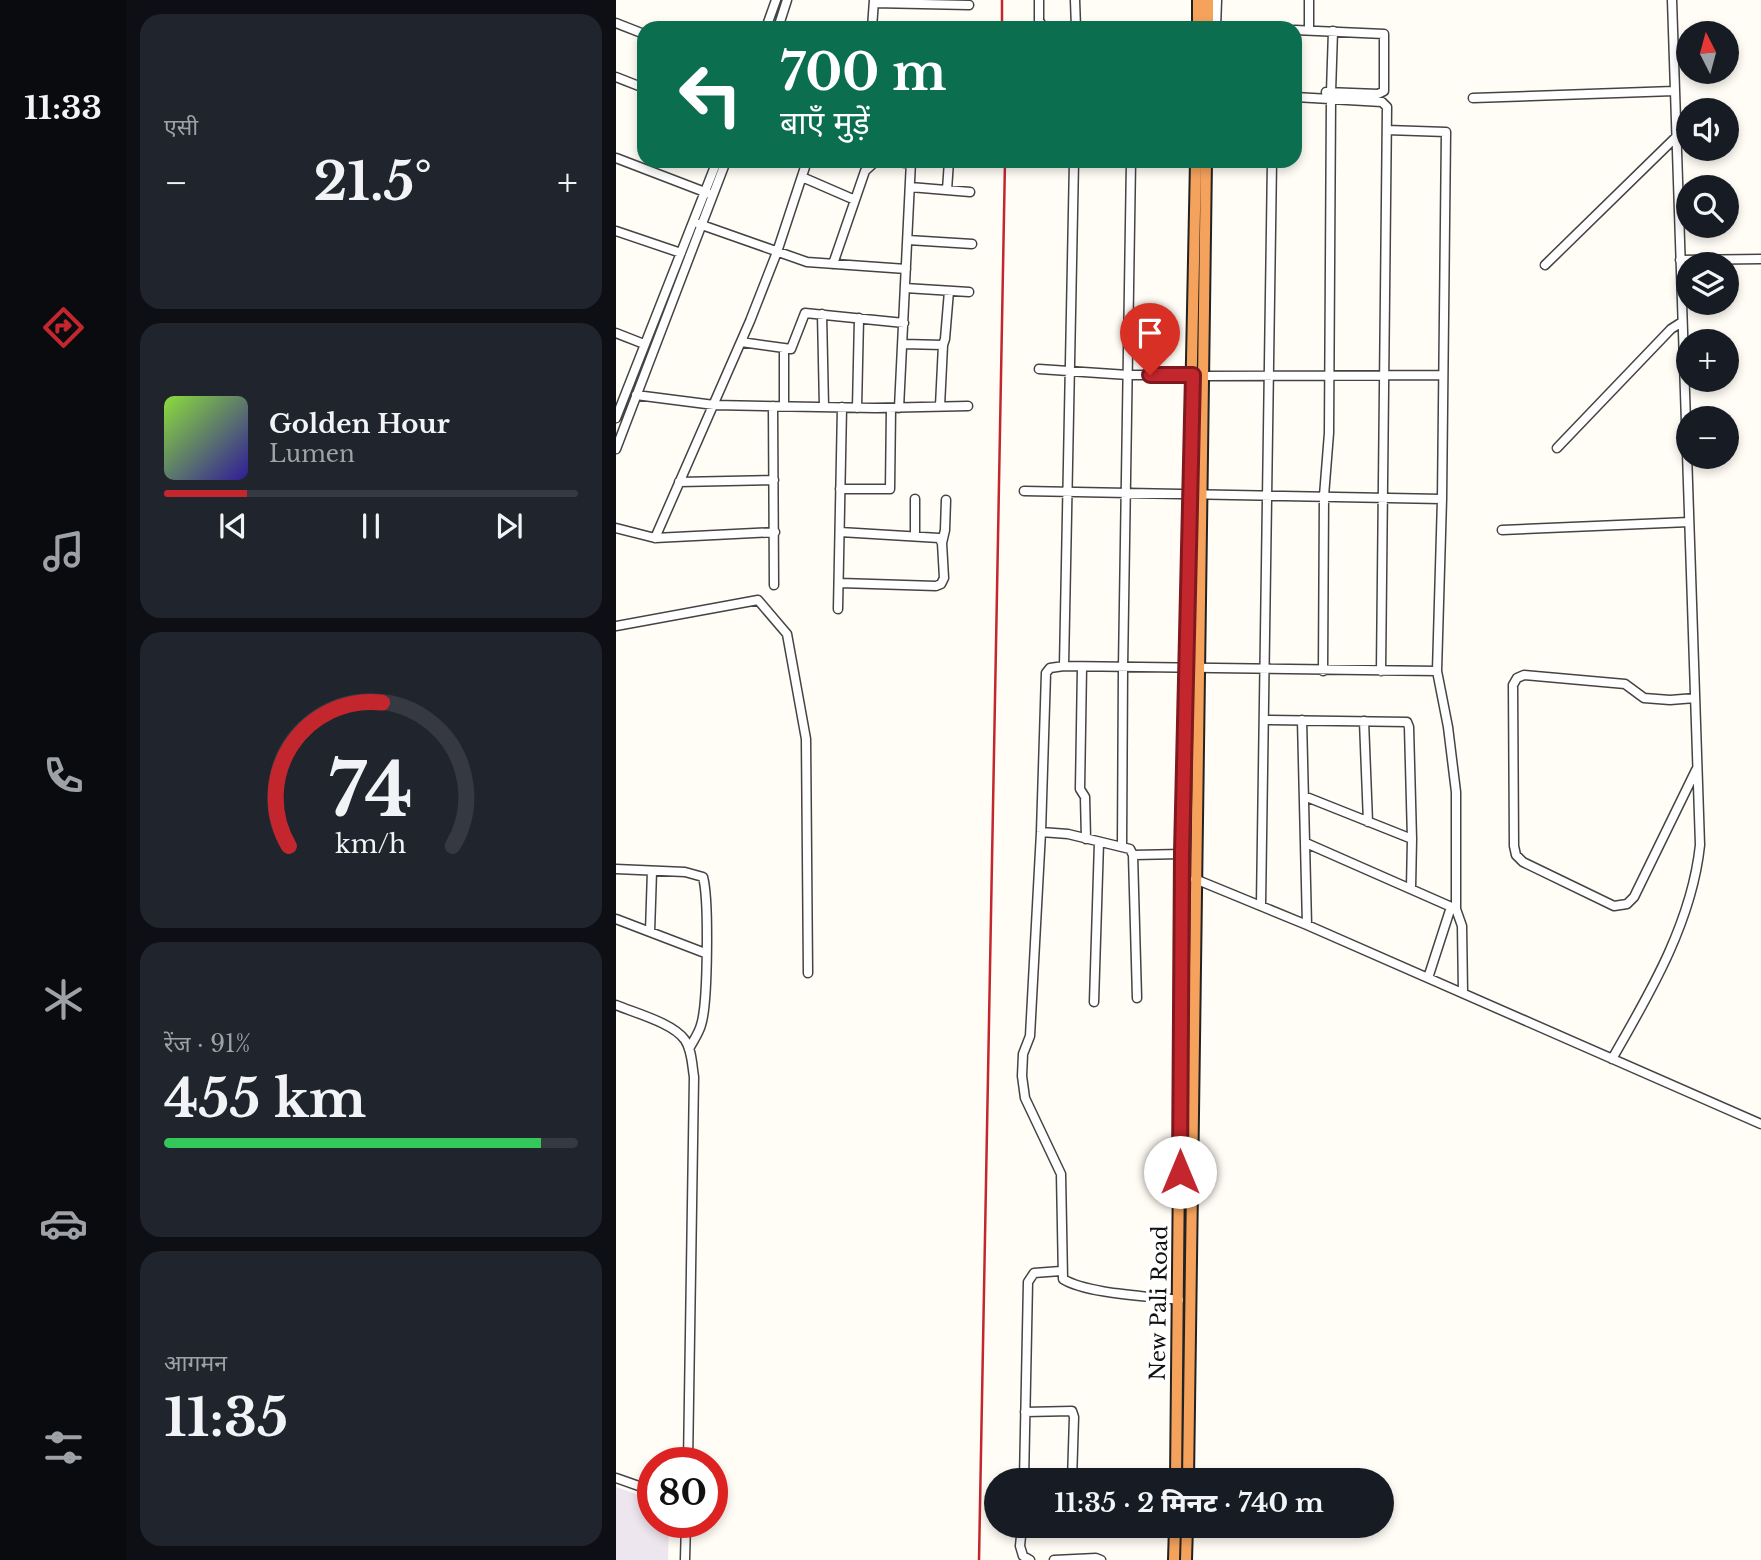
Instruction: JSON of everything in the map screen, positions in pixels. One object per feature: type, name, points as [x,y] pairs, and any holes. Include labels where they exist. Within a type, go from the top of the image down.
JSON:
[{"type":"highway","points":[[1198,0],[1198,21]]},
{"type":"highway","points":[[1208,0],[1208,21]]},
{"type":"highway","name":"New Pali Road","points":[[1196,168],[1198,376]]},
{"type":"highway","name":"New Pali Road","points":[[1188,1468],[1195,879],[1192,669],[1206,168]]},
{"type":"highway","name":"New Pali Road","points":[[1176,1468],[1182,853],[1192,669]]},
{"type":"highway","points":[[1174,1560],[1175,1538]]},
{"type":"highway","points":[[1186,1560],[1187,1538]]},
{"type":"street","points":[[769,21],[776,0]]},
{"type":"street","points":[[780,21],[787,0]]},
{"type":"street","points":[[1039,0],[1040,21]]},
{"type":"street","points":[[1075,0],[1076,21]]},
{"type":"street","points":[[1216,21],[1217,0]]},
{"type":"street","points":[[1309,0],[1309,30]]},
{"type":"street","points":[[1545,265],[1676,137],[1672,0]]},
{"type":"street","points":[[873,21],[874,1],[969,5]]},
{"type":"street","points":[[616,23],[637,31]]},
{"type":"street","points":[[1302,30],[1384,34],[1385,81],[1384,91],[1378,94],[1302,94]]},
{"type":"street","points":[[1323,671],[1334,31]]},
{"type":"street","points":[[616,77],[637,85]]},
{"type":"street","points":[[1473,98],[1674,91]]},
{"type":"street","points":[[1331,95],[1382,102],[1387,107],[1381,671]]},
{"type":"street","points":[[1387,130],[1446,132],[1442,499],[1437,671],[1448,727],[1456,792],[1454,908],[1428,978]]},
{"type":"street","points":[[616,158],[637,166]]},
{"type":"street","points":[[1677,161],[1680,252]]},
{"type":"street","points":[[643,168],[709,193]]},
{"type":"street","points":[[616,449],[709,193],[715,168]]},
{"type":"street","points":[[709,193],[722,168]]},
{"type":"street","points":[[655,538],[741,342],[777,251],[805,168]]},
{"type":"street","points":[[833,264],[868,168]]},
{"type":"street","points":[[840,489],[890,489],[895,408],[903,344],[911,168]]},
{"type":"street","points":[[947,190],[949,168]]},
{"type":"street","points":[[1064,666],[1074,168]]},
{"type":"street","points":[[1122,847],[1131,168]]},
{"type":"street","points":[[1261,905],[1272,168]]},
{"type":"street","points":[[802,177],[855,200]]},
{"type":"street","points":[[910,187],[970,192]]},
{"type":"street","points":[[698,223],[807,262],[906,269]]},
{"type":"street","points":[[616,418],[618,406],[681,253],[698,223]]},
{"type":"street","points":[[616,231],[681,253]]},
{"type":"street","points":[[908,240],[972,244]]},
{"type":"street","points":[[1739,259],[1761,259]]},
{"type":"street","points":[[905,288],[970,292]]},
{"type":"street","points":[[940,406],[948,291]]},
{"type":"street","points":[[741,342],[791,349],[805,313],[904,323]]},
{"type":"street","points":[[822,314],[824,407]]},
{"type":"street","points":[[1612,1059],[1646,1000],[1688,902],[1700,845],[1682,315]]},
{"type":"street","points":[[857,408],[859,318]]},
{"type":"street","points":[[1558,448],[1671,329],[1682,322]]},
{"type":"street","points":[[616,333],[644,344]]},
{"type":"street","points":[[903,344],[943,345]]},
{"type":"street","points":[[784,348],[784,406]]},
{"type":"street","points":[[1040,369],[1128,375],[1443,375]]},
{"type":"street","points":[[636,395],[714,404],[857,408],[968,406]]},
{"type":"street","points":[[773,405],[774,585]]},
{"type":"street","points":[[838,608],[842,407]]},
{"type":"street","points":[[679,482],[774,480]]},
{"type":"street","points":[[1024,491],[1442,499]]},
{"type":"street","points":[[915,499],[915,536]]},
{"type":"street","points":[[840,583],[942,584],[946,500]]},
{"type":"street","points":[[1502,530],[1689,522]]},
{"type":"street","points":[[616,528],[655,538],[775,532]]},
{"type":"street","points":[[840,532],[935,536],[942,543]]},
{"type":"street","points":[[616,626],[758,600],[787,634],[806,739],[808,973]]},
{"type":"street","points":[[1179,1300],[1070,1283],[1063,1279],[1061,1272],[1061,1174],[1025,1098],[1022,1076],[1023,1054],[1030,1035],[1046,673],[1050,668],[1064,666],[1437,671]]},
{"type":"street","points":[[1082,667],[1080,789],[1086,797],[1086,839]]},
{"type":"street","points":[[1695,698],[1644,698],[1625,684],[1524,675],[1517,678],[1513,685],[1516,855],[1523,862],[1614,906],[1627,904],[1634,897],[1697,767]]},
{"type":"street","points":[[1264,720],[1407,722],[1412,839],[1410,888]]},
{"type":"street","points":[[1302,720],[1307,925]]},
{"type":"street","points":[[1364,721],[1368,822]]},
{"type":"street","points":[[1304,796],[1412,839]]},
{"type":"street","points":[[1041,832],[1068,834],[1131,850],[1138,998]]},
{"type":"street","points":[[1094,1002],[1099,842]]},
{"type":"street","points":[[1306,843],[1454,908],[1462,926],[1463,993]]},
{"type":"street","points":[[1133,855],[1182,853]]},
{"type":"street","points":[[616,869],[685,872],[703,877],[706,915],[704,1009],[701,1024],[689,1049]]},
{"type":"street","points":[[650,932],[652,872]]},
{"type":"street","points":[[1195,879],[1261,905],[1761,1124]]},
{"type":"street","points":[[616,919],[705,953]]},
{"type":"street","points":[[616,1005],[668,1026],[684,1038],[689,1049],[694,1077],[688,1447]]},
{"type":"street","points":[[1024,1468],[1028,1282],[1034,1273],[1061,1272]]},
{"type":"street","points":[[1025,1412],[1072,1412],[1072,1468]]},
{"type":"street","points":[[616,1478],[637,1485]]},
{"type":"street","points":[[685,1560],[686,1538]]},
{"type":"street","points":[[1021,1538],[1023,1556],[1030,1560]]},
{"type":"street","points":[[1054,1560],[1101,1560]]},
{"type":"shaded area","points":[[616,1487],[637,1494],[637,1538],[669,1538],[668,1560],[616,1560]]},
{"type":"railway","points":[[1002,0],[1002,21]]},
{"type":"railway","points":[[979,1560],[1005,168]]},
{"type":"route","points":[[1150,375],[1193,375],[1182,853],[1180,1172]]}]
